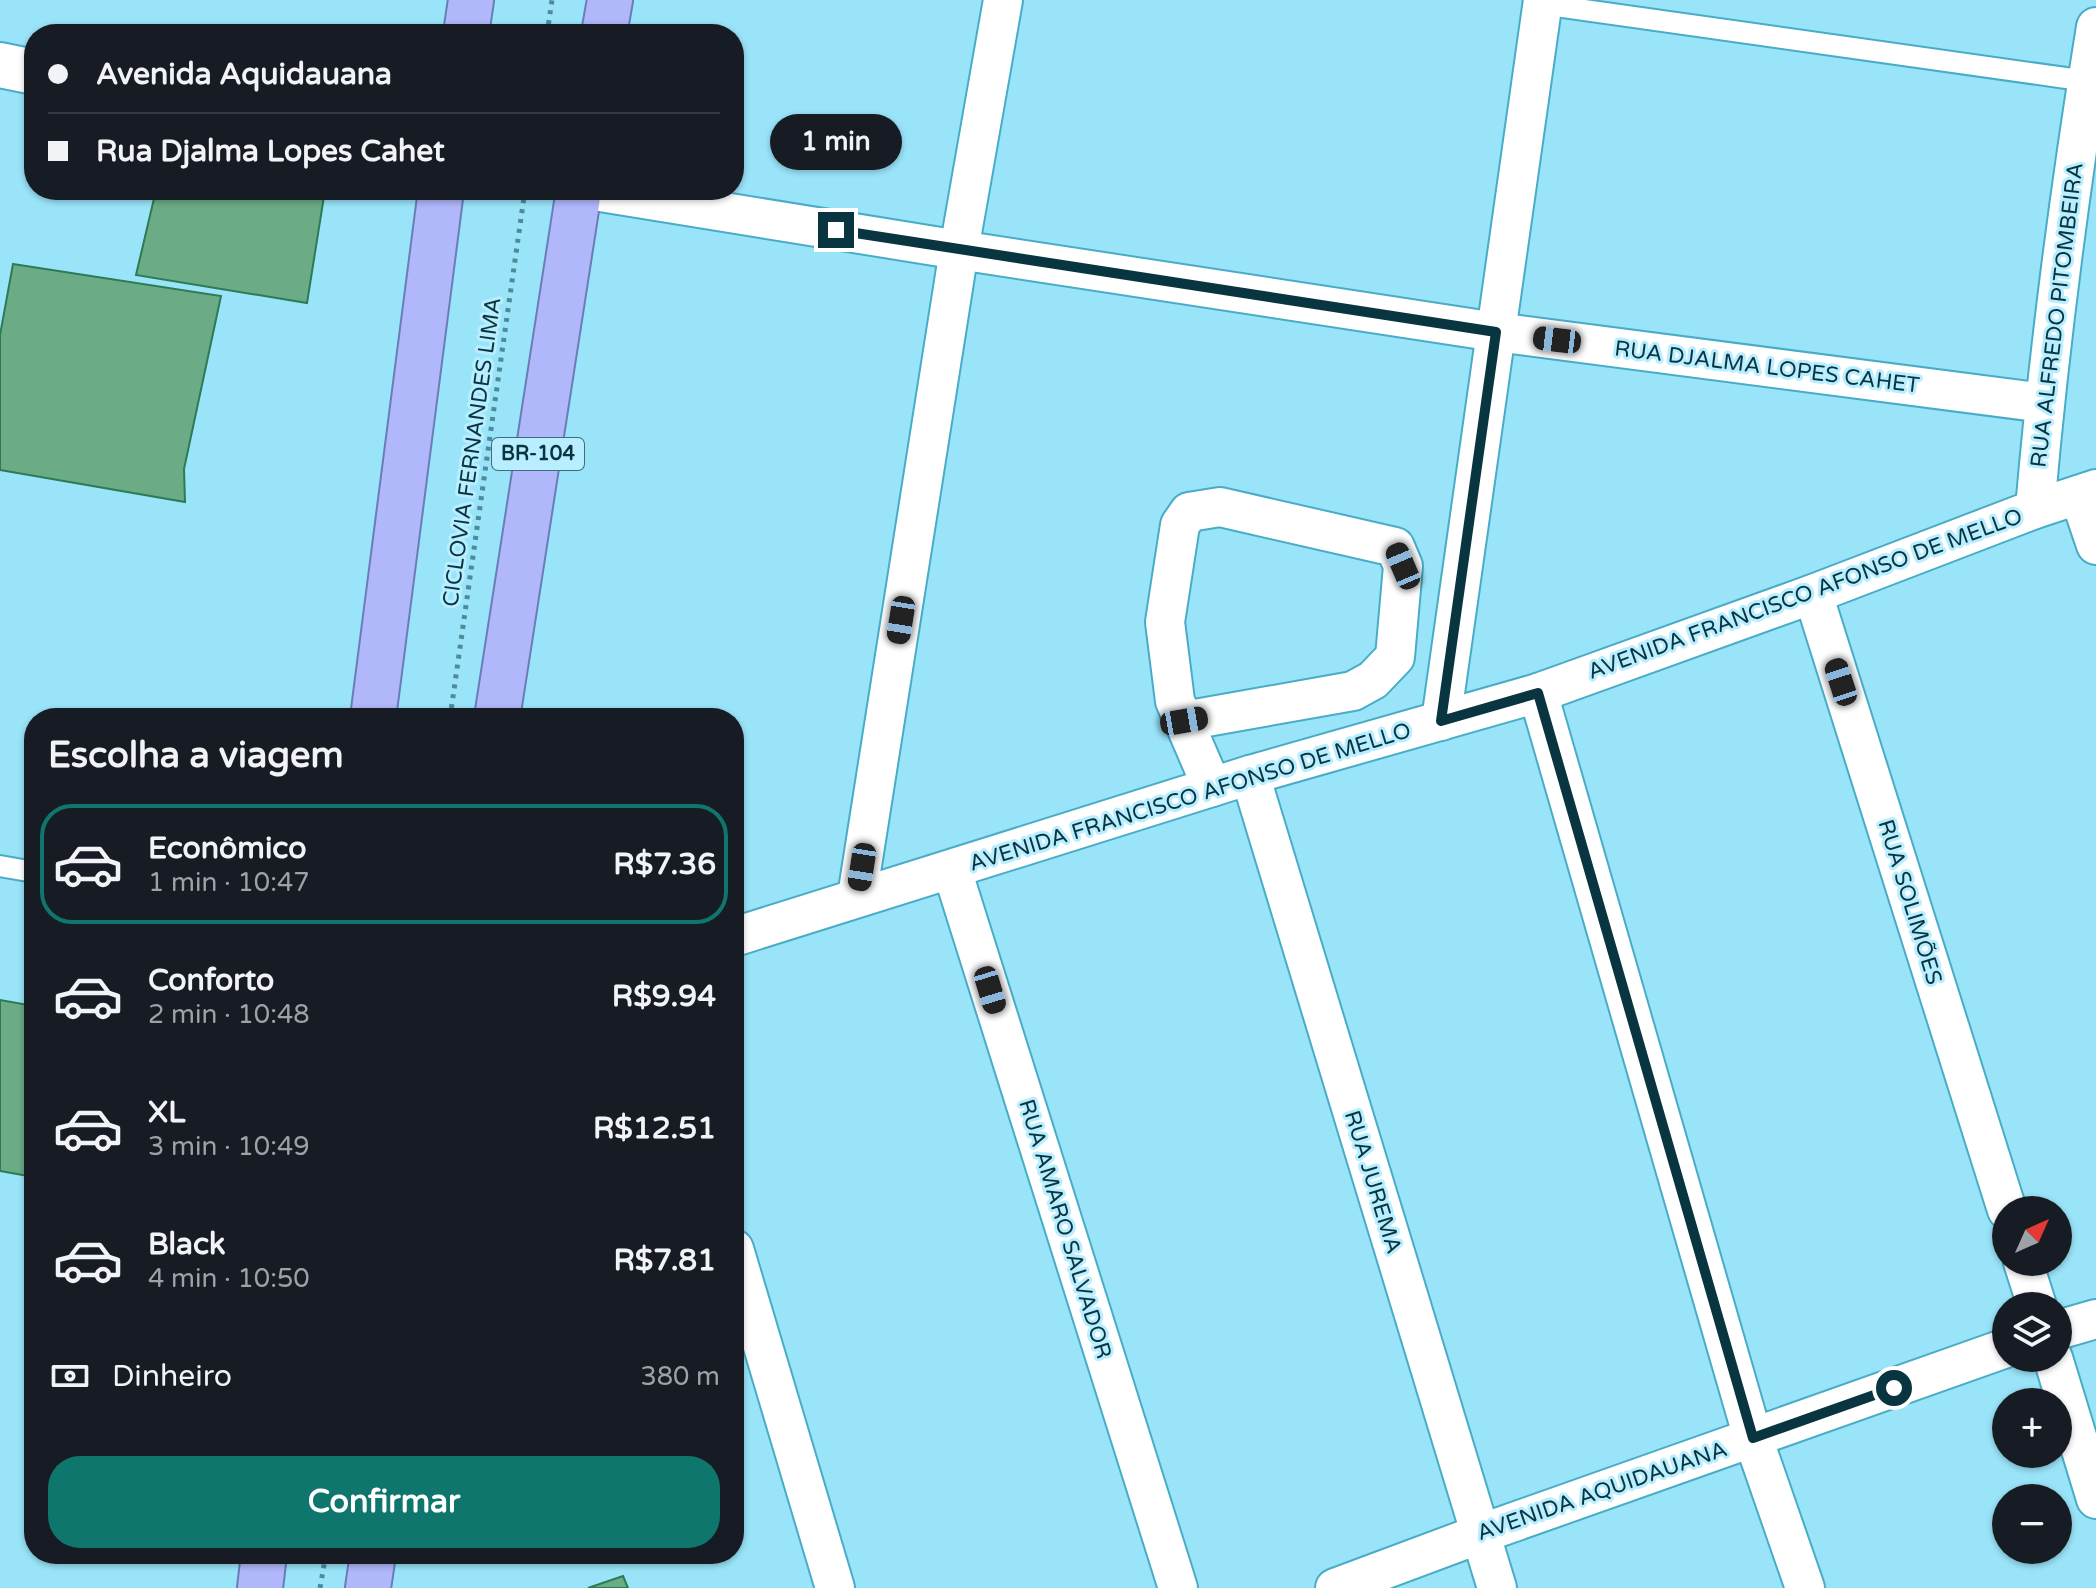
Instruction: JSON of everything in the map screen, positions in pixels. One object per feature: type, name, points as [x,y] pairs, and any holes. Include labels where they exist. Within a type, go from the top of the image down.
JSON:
[{"type":"highway","points":[[467,24],[471,0]]},
{"type":"highway","points":[[606,24],[610,0]]},
{"type":"highway","points":[[374,708],[440,200]]},
{"type":"highway","name":"BR-104","points":[[499,708],[577,200]]},
{"type":"highway","points":[[260,1588],[263,1564]]},
{"type":"highway","points":[[368,1588],[372,1564]]},
{"type":"street","points":[[857,897],[959,250],[1003,0]]},
{"type":"street","points":[[1441,721],[1542,2]]},
{"type":"street","name":"RUA ALFREDO PITOMBEIRA","points":[[2035,509],[2044,403],[2083,190],[2087,81],[2096,27]]},
{"type":"street","points":[[0,65],[24,70]]},
{"type":"street","name":"RUA DJALMA LOPES CAHET","points":[[650,200],[1496,332],[2044,403]]},
{"type":"street","points":[[2088,492],[2096,545]]},
{"type":"street","name":"AVENIDA FRANCISCO AFONSO DE MELLO","points":[[744,934],[1250,775],[1538,693],[2088,492]]},
{"type":"street","points":[[1184,721],[1353,691],[1373,680],[1395,657],[1403,566],[1395,547],[1220,507],[1189,512],[1180,525],[1165,622],[1175,701],[1212,787]]},
{"type":"street","name":"RUA SOLIMÕES","points":[[1813,594],[2003,1196]]},
{"type":"street","points":[[1538,693],[1753,1438],[1805,1588]]},
{"type":"street","name":"RUA JUREMA","points":[[1250,775],[1497,1588]]},
{"type":"street","name":"RUA AMARO SALVADOR","points":[[952,870],[1178,1588]]},
{"type":"street","points":[[744,1283],[835,1588]]},
{"type":"street","points":[[2072,1326],[2096,1319]]},
{"type":"street","name":"AVENIDA AQUIDAUANA","points":[[1335,1588],[1992,1353]]},
{"type":"street","points":[[2057,1372],[2096,1499]]},
{"type":"lane","points":[[1542,2],[2087,81]]},
{"type":"lane","points":[[0,866],[24,870]]},
{"type":"path","points":[[548,24],[552,0]]},
{"type":"path","name":"CICLOVIA FERNANDES LIMA","points":[[451,708],[524,200]]},
{"type":"path","points":[[320,1588],[324,1564]]},
{"type":"building","points":[[154,200],[323,200],[307,303],[136,275]]},
{"type":"building","points":[[13,264],[221,296],[184,469],[185,502],[0,470],[0,335]]},
{"type":"building","points":[[0,1000],[24,1004],[24,1175],[0,1171]]},
{"type":"building","points":[[623,1576],[628,1588],[588,1588]]},
{"type":"route","points":[[836,230],[1496,332],[1441,721],[1538,693],[1753,1438],[1894,1388]]}]
